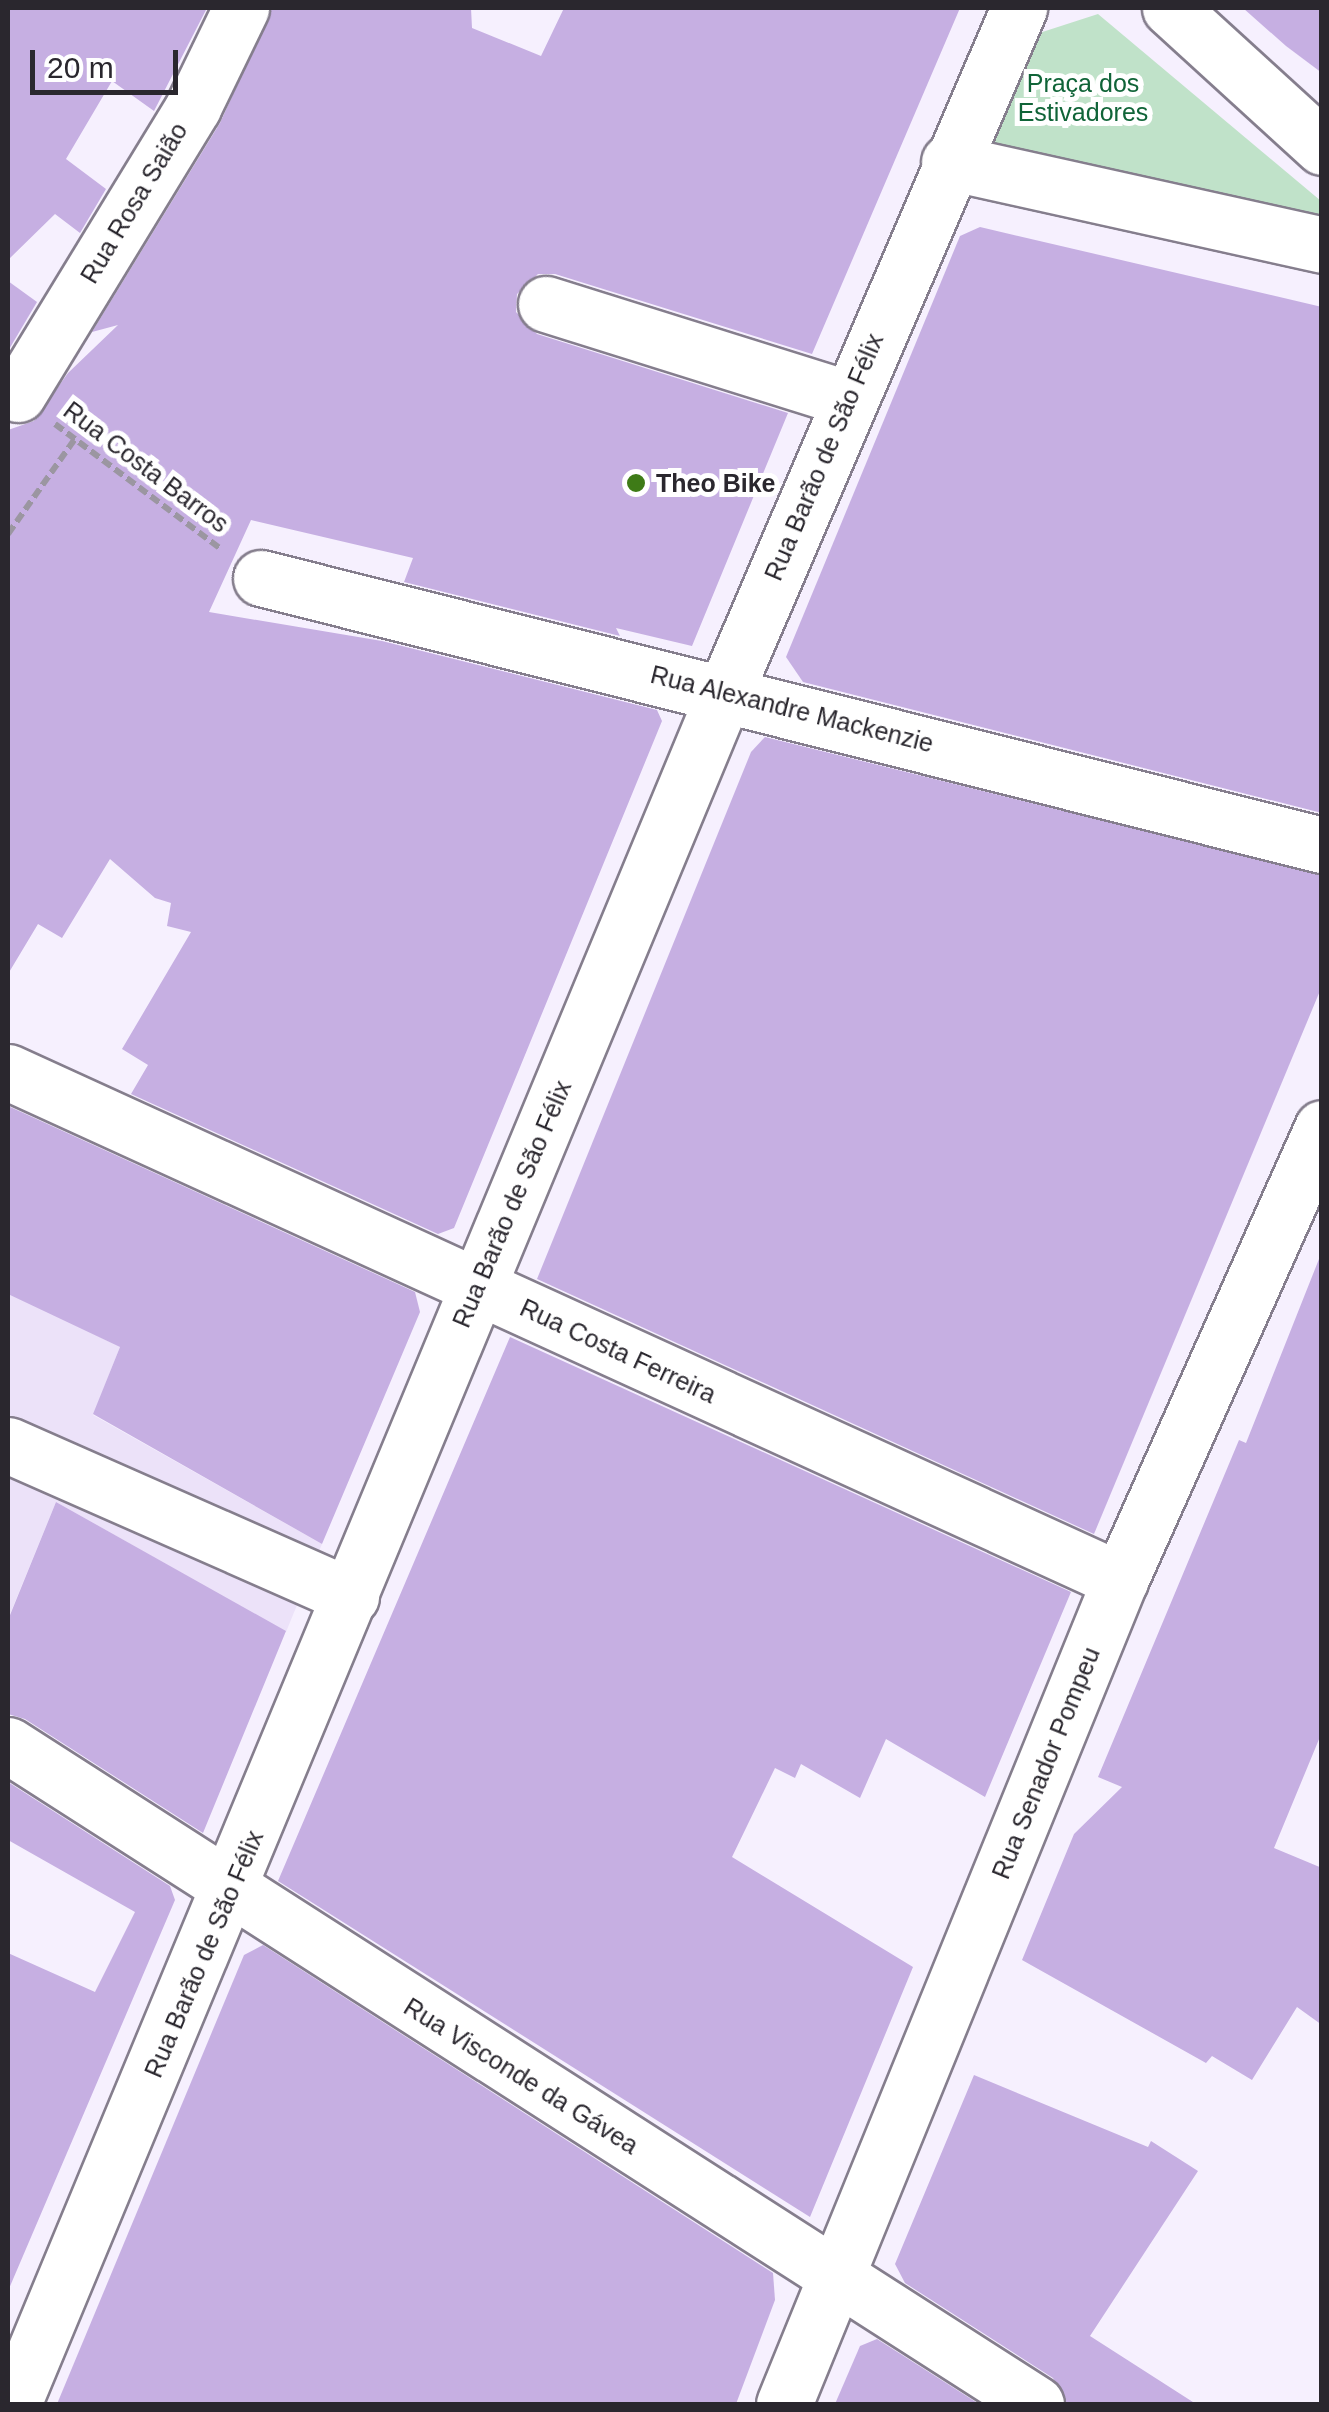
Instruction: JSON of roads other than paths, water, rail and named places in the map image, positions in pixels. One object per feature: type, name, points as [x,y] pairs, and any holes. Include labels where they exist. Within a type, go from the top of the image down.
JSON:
[{"type":"street","name":"Rua Rosa Saião","points":[[18,394],[193,107],[241,8]]},
{"type":"street","name":"Rua Barão de São Félix","points":[[13,2404],[231,1893],[477,1286],[725,692],[1019,8]]},
{"type":"street","points":[[1170,8],[1322,147]]},
{"type":"street","points":[[950,162],[1322,245]]},
{"type":"street","points":[[546,304],[849,399]]},
{"type":"street","name":"Rua Alexandre Mackenzie","points":[[261,578],[1322,845]]},
{"type":"street","name":"Rua Costa Ferreira","points":[[8,1072],[1120,1580]]},
{"type":"street","name":"Rua Senador Pompeu","points":[[784,2404],[1120,1580],[1322,1128]]},
{"type":"street","points":[[8,1445],[351,1596]]},
{"type":"street","name":"Rua Visconde da Gávea","points":[[8,1745],[231,1893],[1036,2404]]},
{"type":"place","name":"Theo Bike","points":[[636,483]]},
{"type":"park label","name":"Praça dos Estivadores","points":[[1083,98]]}]
